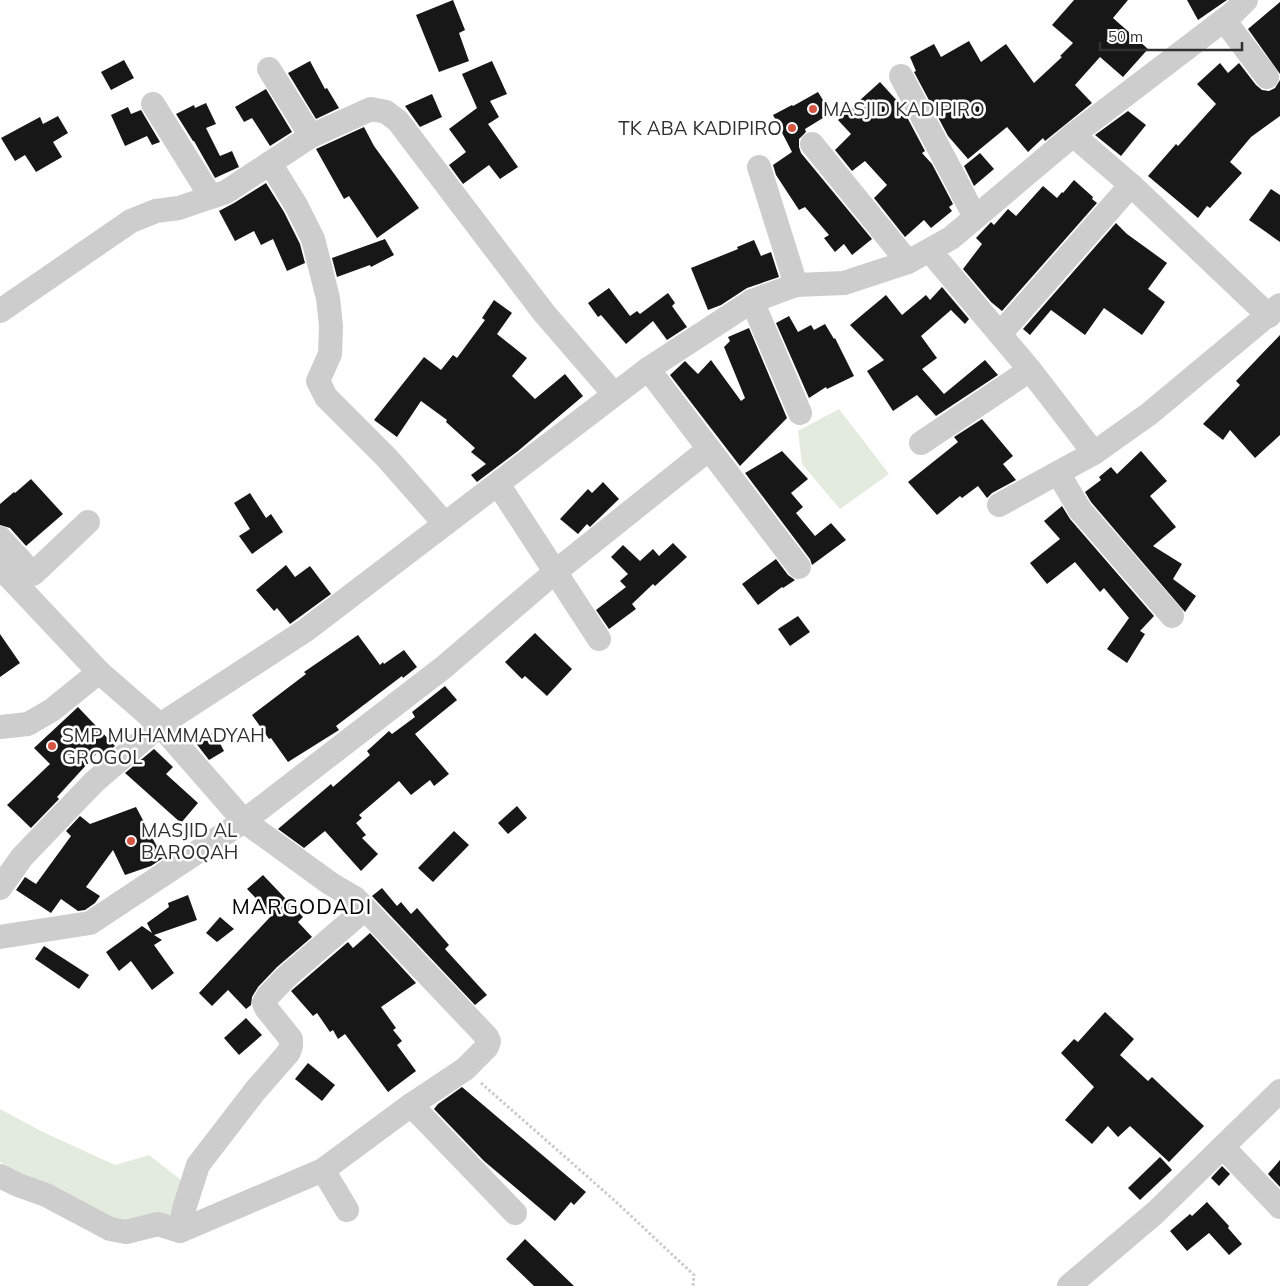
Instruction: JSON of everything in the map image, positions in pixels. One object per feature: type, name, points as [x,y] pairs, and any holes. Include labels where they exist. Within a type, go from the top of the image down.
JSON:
[{"type":"street","points":[[0,888],[22,857],[94,782],[160,725],[306,630],[614,394],[752,301],[796,285],[844,283],[908,262],[951,238],[1073,135],[1224,20],[1246,0]]},
{"type":"street","points":[[1224,20],[1267,76]]},
{"type":"street","points":[[269,69],[311,136]]},
{"type":"street","points":[[901,76],[975,217]]},
{"type":"street","points":[[153,104],[211,197]]},
{"type":"street","points":[[0,311],[131,221],[156,210],[179,208],[226,192],[311,136],[371,109],[386,112],[398,121],[544,313],[614,394]]},
{"type":"street","points":[[999,505],[1094,453],[1150,414],[1274,311],[1073,135]]},
{"type":"street","points":[[812,144],[908,262]]},
{"type":"street","points":[[270,163],[314,239],[328,298],[331,326],[330,354],[318,381],[326,397],[386,457],[445,524]]},
{"type":"street","points":[[759,167],[796,285]]},
{"type":"street","points":[[1000,334],[1131,184]]},
{"type":"street","points":[[930,251],[1030,370],[1094,453]]},
{"type":"street","points":[[752,301],[800,413]]},
{"type":"street","points":[[648,370],[799,566]]},
{"type":"street","points":[[921,443],[1030,370]]},
{"type":"street","points":[[0,937],[90,923],[244,821],[444,666],[555,572],[709,449]]},
{"type":"street","points":[[1058,473],[1080,510],[1172,616]]},
{"type":"street","points":[[498,484],[599,639]]},
{"type":"street","points":[[0,538],[33,574],[88,522]]},
{"type":"street","points":[[0,567],[99,672],[160,725],[244,821],[360,904],[489,1041],[487,1046],[465,1069],[411,1105],[323,1170],[180,1231],[158,1224],[126,1232],[110,1229],[46,1195],[0,1176]]},
{"type":"street","points":[[0,727],[28,724],[52,710],[99,672]]},
{"type":"street","points":[[180,1231],[184,1209],[198,1165],[255,1091],[289,1052],[291,1039],[264,1003],[268,996],[360,904]]},
{"type":"street","points":[[1069,1286],[1156,1212],[1280,1091]]},
{"type":"street","points":[[411,1105],[514,1213]]},
{"type":"street","points":[[1223,1147],[1280,1207]]},
{"type":"street","points":[[323,1170],[347,1210]]},
{"type":"path","points":[[465,1069],[614,1200],[694,1275],[694,1286]]},
{"type":"shaded area","points":[[839,409],[889,474],[840,509],[802,464],[798,431]]},
{"type":"shaded area","points":[[0,1109],[41,1131],[115,1165],[149,1155],[186,1184],[170,1217],[120,1223],[19,1176],[0,1162]]},
{"type":"building","points":[[453,0],[465,30],[459,33],[469,61],[439,72],[416,15]]},
{"type":"building","points":[[1074,0],[1128,0],[1113,18],[1148,49],[1123,77],[1100,57],[1075,85],[1092,103],[1045,141],[1043,138],[1028,152],[1007,127],[968,159],[948,136],[914,72],[916,71],[910,57],[934,44],[941,57],[969,41],[981,62],[1006,44],[1034,83],[1062,57],[1060,56],[1073,43],[1052,25]]},
{"type":"building","points":[[1187,0],[1227,0],[1198,20]]},
{"type":"building","points":[[1280,2],[1280,74],[1248,29]]},
{"type":"building","points":[[124,60],[134,78],[111,90],[101,72]]},
{"type":"building","points":[[310,61],[325,89],[327,88],[339,108],[316,119],[288,73]]},
{"type":"building","points":[[492,61],[507,94],[490,101],[499,117],[488,124],[518,167],[500,179],[489,165],[463,184],[449,165],[466,152],[449,129],[477,108],[462,74]]},
{"type":"building","points":[[1220,63],[1228,73],[1239,63],[1262,90],[1269,91],[1275,88],[1280,80],[1280,116],[1251,137],[1230,162],[1242,173],[1210,208],[1207,206],[1198,218],[1148,176],[1176,144],[1178,146],[1216,104],[1197,84]]},
{"type":"building","points":[[880,82],[900,104],[925,151],[922,153],[932,164],[953,204],[949,207],[952,211],[931,228],[924,220],[905,237],[874,198],[887,185],[865,161],[852,171],[835,150],[851,134],[838,120]]},
{"type":"building","points":[[266,89],[292,132],[270,146],[252,118],[244,122],[235,107]]},
{"type":"building","points":[[818,92],[831,113],[805,129],[806,132],[799,139],[799,147],[801,153],[872,239],[852,255],[844,244],[835,252],[824,238],[829,235],[805,207],[799,210],[776,175],[773,165],[792,152],[773,115]]},
{"type":"building","points":[[432,94],[442,117],[420,127],[405,106]]},
{"type":"building","points":[[206,103],[216,124],[206,128],[220,156],[232,151],[239,167],[215,178],[176,114],[194,105],[195,108]]},
{"type":"building","points":[[128,107],[131,114],[141,110],[160,142],[152,145],[147,136],[125,146],[111,115]]},
{"type":"building","points":[[1128,111],[1146,125],[1121,156],[1095,135]]},
{"type":"building","points":[[58,116],[68,133],[53,142],[62,157],[36,172],[25,155],[15,161],[1,138],[40,117],[43,124]]},
{"type":"building","points":[[364,127],[374,146],[419,208],[377,238],[349,196],[344,199],[316,149]]},
{"type":"building","points":[[980,153],[994,169],[974,186],[964,166]]},
{"type":"building","points":[[1074,180],[1097,203],[1002,311],[991,302],[963,269],[982,244],[976,238],[991,222],[994,225],[1008,209],[1016,216],[1043,186],[1057,198]]},
{"type":"building","points":[[266,183],[284,212],[300,244],[305,263],[287,271],[273,239],[261,245],[254,231],[235,241],[219,211]]},
{"type":"building","points":[[1271,189],[1280,195],[1280,242],[1249,220]]},
{"type":"building","points":[[1116,223],[1127,234],[1167,263],[1148,289],[1165,302],[1142,335],[1104,308],[1085,335],[1051,310],[1030,335],[1023,329]]},
{"type":"building","points":[[385,239],[394,255],[371,267],[370,265],[337,277],[332,258]]},
{"type":"building","points":[[754,240],[761,256],[771,252],[779,277],[747,288],[721,305],[708,310],[691,268],[738,249],[737,247]]},
{"type":"building","points":[[942,287],[969,319],[965,324],[951,310],[921,336],[937,358],[922,369],[944,394],[985,360],[998,375],[936,416],[917,395],[893,411],[867,371],[884,360],[850,325],[886,295],[902,315],[926,295],[930,300]]},
{"type":"building","points":[[609,288],[630,316],[637,311],[640,314],[668,293],[675,303],[672,306],[687,327],[667,340],[653,321],[626,344],[601,315],[598,317],[588,303]]},
{"type":"building","points":[[494,300],[512,313],[497,334],[527,358],[512,376],[535,399],[565,374],[583,396],[518,451],[477,482],[471,475],[486,464],[471,452],[475,448],[446,422],[447,420],[421,401],[397,437],[374,420],[424,357],[441,370],[453,355],[457,358],[485,320],[482,318]]},
{"type":"building","points":[[789,316],[798,332],[811,325],[814,330],[825,324],[835,338],[854,376],[827,389],[826,387],[809,398],[776,323]]},
{"type":"building","points":[[749,328],[787,418],[740,466],[670,375],[685,361],[698,374],[711,360],[741,401],[745,398],[724,347],[730,341],[728,337]]},
{"type":"building","points":[[1280,335],[1280,435],[1255,458],[1230,430],[1223,440],[1203,424],[1240,385],[1236,381]]},
{"type":"building","points":[[982,419],[1013,456],[1003,464],[1016,480],[992,493],[987,498],[978,486],[962,498],[960,496],[937,515],[908,482],[958,442],[954,437]]},
{"type":"building","points":[[782,451],[808,479],[791,493],[803,507],[796,513],[815,536],[831,523],[846,540],[812,565],[810,559],[745,473]]},
{"type":"building","points":[[1141,451],[1167,481],[1150,496],[1176,527],[1153,546],[1182,564],[1173,579],[1196,596],[1185,612],[1091,502],[1085,492],[1101,480],[1099,477],[1111,467],[1117,474]]},
{"type":"building","points":[[31,479],[63,514],[26,546],[10,528],[0,525],[0,504]]},
{"type":"building","points":[[603,482],[619,499],[590,527],[587,524],[578,534],[560,519],[588,489],[592,493]]},
{"type":"building","points":[[250,493],[266,518],[271,514],[283,532],[252,554],[239,536],[250,529],[234,503]]},
{"type":"building","points":[[1062,506],[1070,519],[1154,616],[1140,631],[1145,634],[1127,663],[1107,649],[1129,618],[1104,588],[1100,592],[1075,562],[1047,584],[1030,563],[1060,539],[1044,521]]},
{"type":"building","points":[[673,543],[687,557],[655,586],[653,584],[632,604],[636,609],[609,629],[596,610],[626,587],[620,581],[628,574],[611,557],[623,545],[640,561],[653,549],[659,556]]},
{"type":"building","points":[[776,559],[788,575],[795,580],[758,605],[742,584]]},
{"type":"building","points":[[286,565],[295,577],[310,566],[331,594],[290,624],[277,608],[274,611],[256,590]]},
{"type":"building","points":[[798,616],[810,632],[790,646],[778,629]]},
{"type":"building","points":[[535,633],[572,669],[547,696],[525,676],[522,679],[505,662]]},
{"type":"building","points":[[0,634],[20,663],[0,677]]},
{"type":"building","points":[[358,635],[380,665],[404,650],[417,667],[403,678],[402,676],[336,726],[339,730],[288,762],[252,715],[306,674],[304,672]]},
{"type":"building","points":[[445,686],[457,700],[415,734],[449,774],[434,786],[430,780],[411,795],[399,781],[359,815],[362,818],[356,823],[366,835],[362,838],[378,854],[361,871],[325,831],[304,848],[278,829],[331,784],[333,787],[370,755],[367,751],[389,731],[392,734],[415,717],[412,712]]},
{"type":"building","points":[[78,707],[115,746],[104,755],[99,751],[57,797],[59,799],[31,828],[7,805],[50,764],[34,748]]},
{"type":"building","points":[[214,732],[224,751],[209,760],[195,742]]},
{"type":"building","points":[[154,749],[173,767],[166,774],[198,803],[181,823],[125,773]]},
{"type":"building","points":[[517,806],[527,818],[508,834],[498,823]]},
{"type":"building","points":[[136,807],[163,858],[151,866],[125,875],[113,850],[86,887],[100,896],[95,903],[85,910],[78,911],[61,899],[51,913],[16,890],[25,877],[36,884],[71,836],[66,831],[80,816],[90,824]]},
{"type":"building","points":[[454,831],[469,845],[433,882],[418,868]]},
{"type":"building","points":[[263,875],[303,917],[298,922],[312,937],[277,967],[258,987],[252,997],[251,1005],[246,1009],[228,990],[212,1006],[199,993],[272,915],[247,889]]},
{"type":"building","points":[[382,888],[397,906],[401,902],[411,914],[417,908],[449,945],[445,949],[487,995],[475,1005],[372,896]]},
{"type":"building","points":[[188,895],[197,920],[154,935],[162,940],[154,945],[174,973],[152,990],[131,961],[119,971],[106,952],[142,926],[152,933],[147,923],[169,907],[168,903]]},
{"type":"building","points":[[220,917],[234,929],[217,942],[206,933]]},
{"type":"building","points":[[370,933],[416,983],[381,1007],[396,1028],[393,1030],[402,1041],[397,1045],[416,1071],[388,1092],[345,1034],[338,1039],[333,1030],[330,1032],[317,1013],[313,1016],[291,991],[348,942],[353,948]]},
{"type":"building","points":[[44,946],[89,975],[79,989],[35,959]]},
{"type":"building","points":[[1105,1012],[1134,1039],[1120,1055],[1148,1081],[1152,1077],[1204,1126],[1169,1162],[1130,1126],[1118,1137],[1108,1126],[1092,1144],[1065,1120],[1094,1087],[1061,1053],[1074,1039],[1078,1042]]},
{"type":"building","points":[[246,1018],[262,1035],[239,1055],[224,1038]]},
{"type":"building","points":[[308,1063],[335,1085],[322,1101],[295,1079]]},
{"type":"building","points":[[462,1087],[586,1192],[574,1205],[571,1202],[555,1221],[484,1161],[434,1109]]},
{"type":"building","points":[[1160,1157],[1172,1170],[1140,1200],[1128,1188]]},
{"type":"building","points":[[1280,1160],[1280,1187],[1268,1174]]},
{"type":"building","points":[[1222,1166],[1230,1174],[1219,1186],[1211,1178]]},
{"type":"building","points":[[1207,1202],[1229,1226],[1228,1228],[1242,1244],[1229,1255],[1209,1233],[1187,1251],[1170,1231],[1190,1214],[1192,1216]]},
{"type":"building","points":[[525,1239],[574,1286],[534,1286],[506,1259]]},
{"type":"place","name":"MASJID KADIPIRO","points":[[813,109]]},
{"type":"place","name":"TK ABA KADIPIRO","points":[[792,128]]},
{"type":"place","name":"SMP MUHAMMADYAH GROGOL","points":[[52,746]]},
{"type":"place","name":"MASJID AL BAROQAH","points":[[131,841]]},
{"type":"district","name":"MARGODADI","points":[[302,907]]}]
